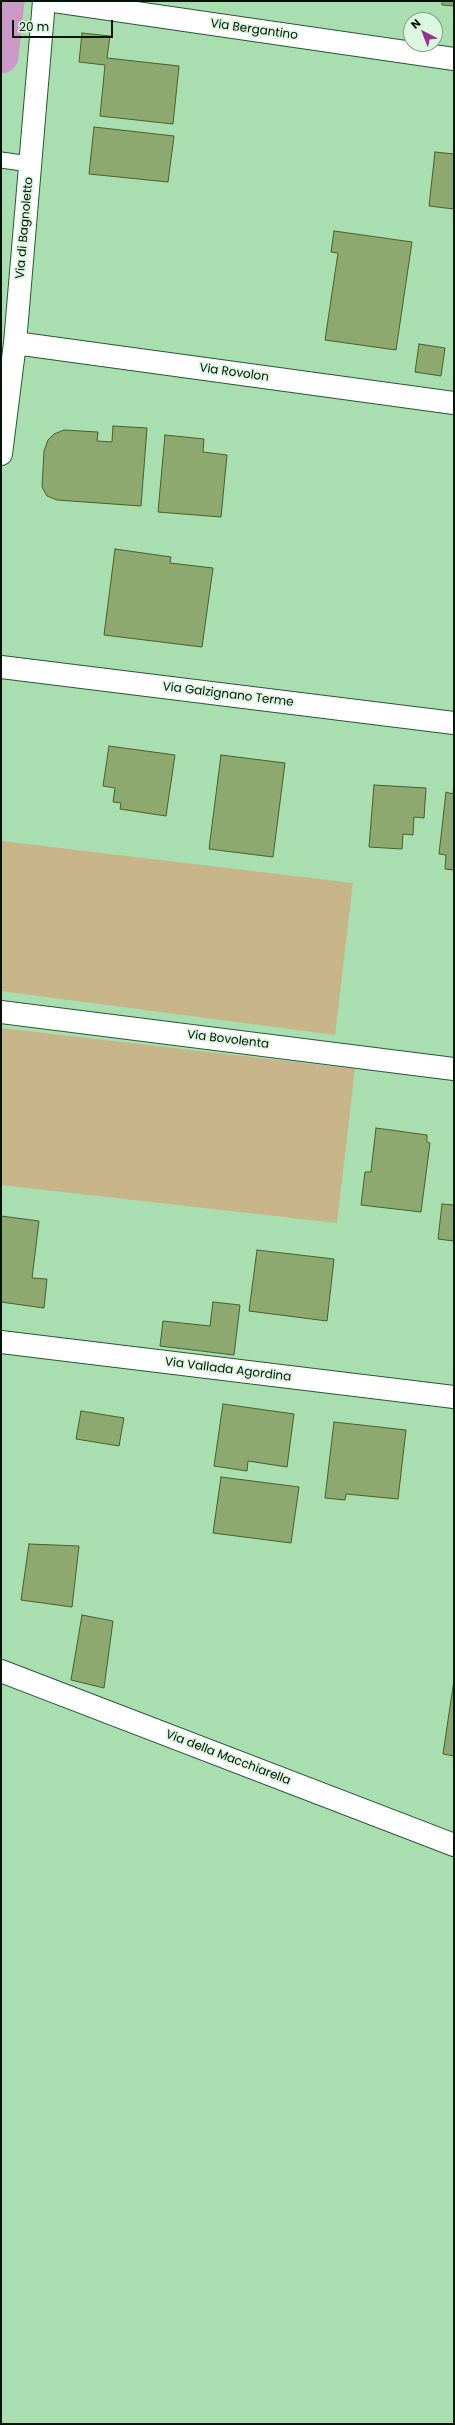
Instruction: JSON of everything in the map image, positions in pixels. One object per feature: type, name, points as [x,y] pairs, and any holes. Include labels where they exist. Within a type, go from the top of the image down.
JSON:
[{"type":"street","name":"Via di Bagnoletto","points":[[1,454],[15,343],[44,1]]},
{"type":"street","name":"Via Bergantino","points":[[54,1],[454,59]]},
{"type":"street","name":"Via Rovolon","points":[[15,343],[454,403]]},
{"type":"street","name":"Via Galzignano Terme","points":[[1,667],[454,723]]},
{"type":"street","name":"Via Bovolenta","points":[[1,1012],[454,1069]]},
{"type":"street","name":"Via Vallada Agordina","points":[[1,1342],[454,1397]]},
{"type":"street","name":"Via della Macchiarella","points":[[1,1671],[454,1845]]},
{"type":"lane","points":[[3,160],[30,164]]},
{"type":"shaded area","points":[[1,841],[353,883],[335,1035],[1,991]]},
{"type":"shaded area","points":[[1,1028],[355,1069],[337,1223],[1,1185]]},
{"type":"building","points":[[442,1],[454,1],[454,6],[442,5]]},
{"type":"building","points":[[82,33],[110,36],[107,58],[179,66],[173,124],[100,116],[105,65],[79,62]]},
{"type":"building","points":[[94,127],[174,136],[168,182],[89,174]]},
{"type":"building","points":[[435,152],[454,154],[454,209],[429,206]]},
{"type":"building","points":[[334,231],[412,242],[396,350],[325,340],[338,253],[331,252]]},
{"type":"building","points":[[419,344],[445,348],[441,376],[415,372]]},
{"type":"building","points":[[113,426],[147,428],[141,506],[57,500],[47,496],[42,487],[44,451],[48,440],[54,434],[64,430],[98,432],[97,441],[112,442]]},
{"type":"building","points":[[165,435],[204,439],[203,452],[227,455],[221,517],[158,512]]},
{"type":"building","points":[[115,549],[171,557],[170,563],[213,568],[202,647],[104,635]]},
{"type":"building","points":[[109,746],[175,755],[166,816],[120,809],[121,803],[113,802],[115,788],[103,786]]},
{"type":"building","points":[[221,755],[285,763],[273,857],[209,849]]},
{"type":"building","points":[[454,782],[454,870],[445,869],[446,855],[439,854],[446,792],[453,794]]},
{"type":"building","points":[[374,785],[426,788],[424,818],[414,817],[413,835],[403,834],[402,849],[369,847]]},
{"type":"building","points":[[376,1128],[427,1135],[427,1142],[430,1143],[421,1212],[361,1205],[365,1172],[371,1172]]},
{"type":"building","points":[[442,1204],[454,1205],[454,1241],[438,1239]]},
{"type":"building","points":[[1,1216],[39,1221],[32,1278],[47,1279],[44,1308],[1,1302]]},
{"type":"building","points":[[257,1250],[334,1259],[327,1321],[249,1311]]},
{"type":"building","points":[[213,1302],[240,1305],[234,1355],[160,1346],[163,1321],[210,1326]]},
{"type":"building","points":[[223,1404],[294,1414],[287,1467],[248,1461],[247,1471],[214,1466]]},
{"type":"building","points":[[81,1411],[124,1418],[119,1446],[76,1439]]},
{"type":"building","points":[[334,1422],[406,1430],[398,1499],[346,1494],[345,1500],[325,1498]]},
{"type":"building","points":[[221,1477],[299,1487],[291,1543],[213,1533]]},
{"type":"building","points":[[29,1544],[79,1546],[72,1607],[21,1600]]},
{"type":"building","points":[[82,1615],[113,1621],[104,1688],[71,1680]]},
{"type":"building","points":[[454,1680],[454,1756],[443,1754]]},
{"type":"waterway","points":[[1,56],[7,1]]}]
